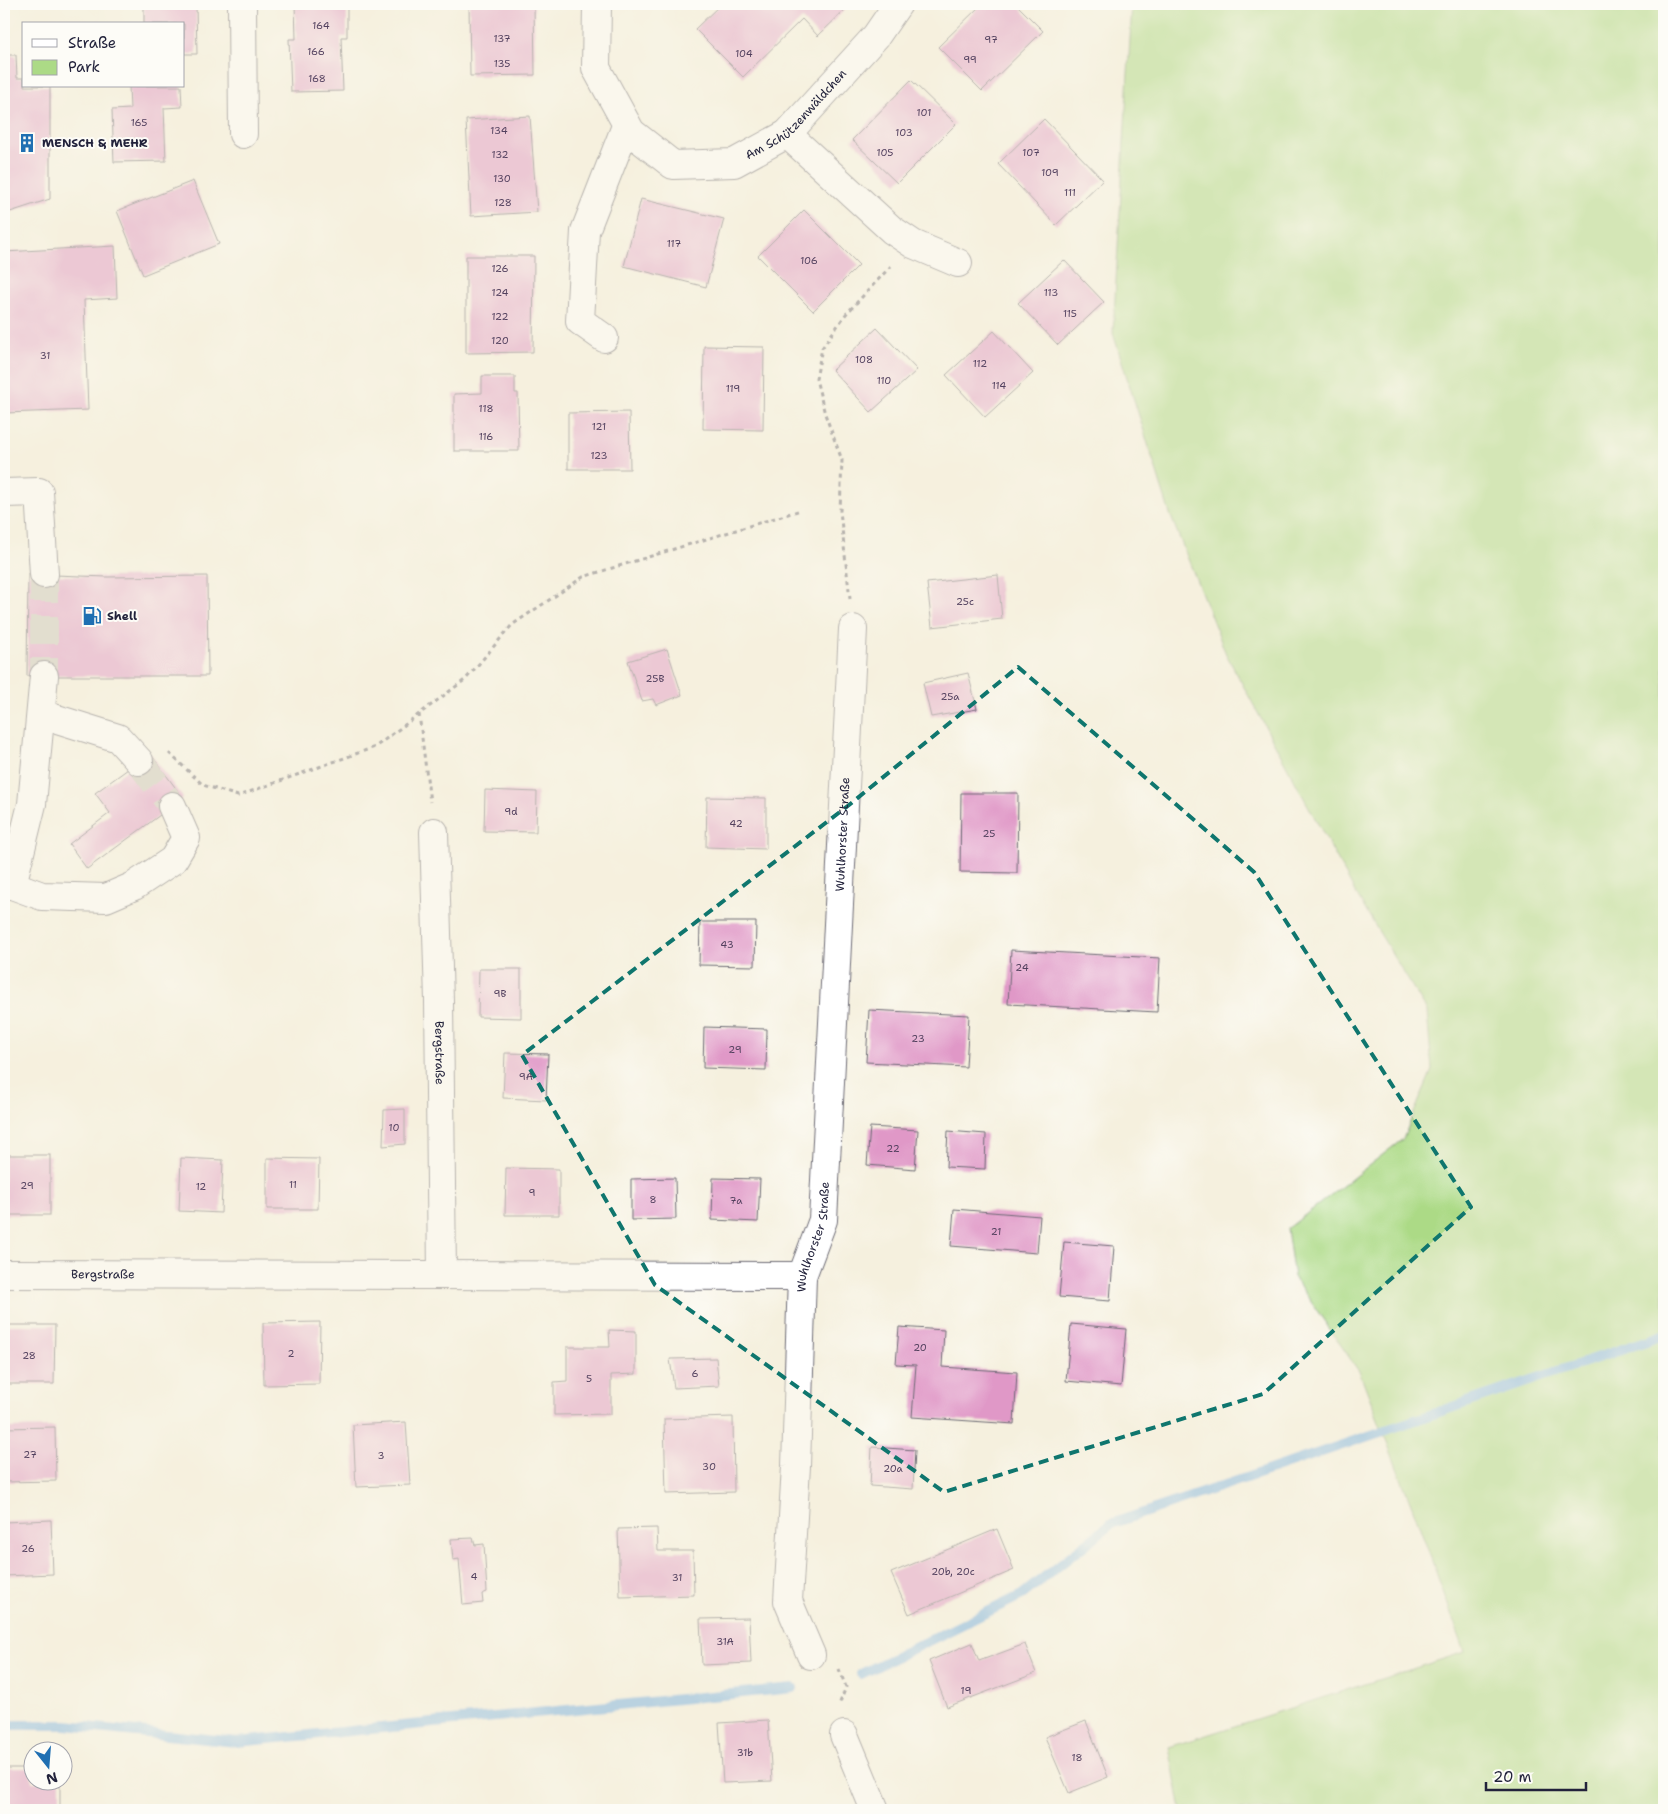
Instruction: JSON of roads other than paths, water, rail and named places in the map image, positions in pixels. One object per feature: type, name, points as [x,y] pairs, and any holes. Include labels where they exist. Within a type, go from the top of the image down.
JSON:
[{"type":"street","points":[[242,4],[244,134]]},
{"type":"street","name":"Am Schützenwäldchen","points":[[597,4],[596,68],[626,126],[673,165],[734,163],[787,134],[876,36],[898,4]]},
{"type":"street","points":[[604,338],[580,321],[586,231],[626,126]]},
{"type":"street","points":[[787,134],[892,230],[913,244],[958,263]]},
{"type":"street","points":[[4,493],[39,492],[44,574]]},
{"type":"street","name":"Wuhlhorster Straße","points":[[811,1655],[788,1601],[796,1466],[802,1276],[822,1220],[853,629]]},
{"type":"street","points":[[44,676],[32,804],[8,885],[42,896],[106,898],[134,886],[173,860],[186,838],[172,806]]},
{"type":"street","points":[[41,714],[118,738],[139,761]]},
{"type":"street","name":"Bergstraße","points":[[434,832],[440,1002],[442,1275]]},
{"type":"street","name":"Bergstraße","points":[[4,1274],[802,1276]]},
{"type":"street","points":[[844,1735],[875,1810]]},
{"type":"waterway","points":[[861,1674],[1022,1595],[1111,1524],[1664,1335]]},
{"type":"waterway","points":[[4,1725],[66,1725],[237,1742],[793,1688]]},
{"type":"tunnel","points":[[44,574],[44,676]]},
{"type":"tunnel","points":[[139,761],[172,806]]},
{"type":"place","name":"MENSCH & MEHR","points":[[27,143]]},
{"type":"place","name":"Shell","points":[[92,616]]}]
